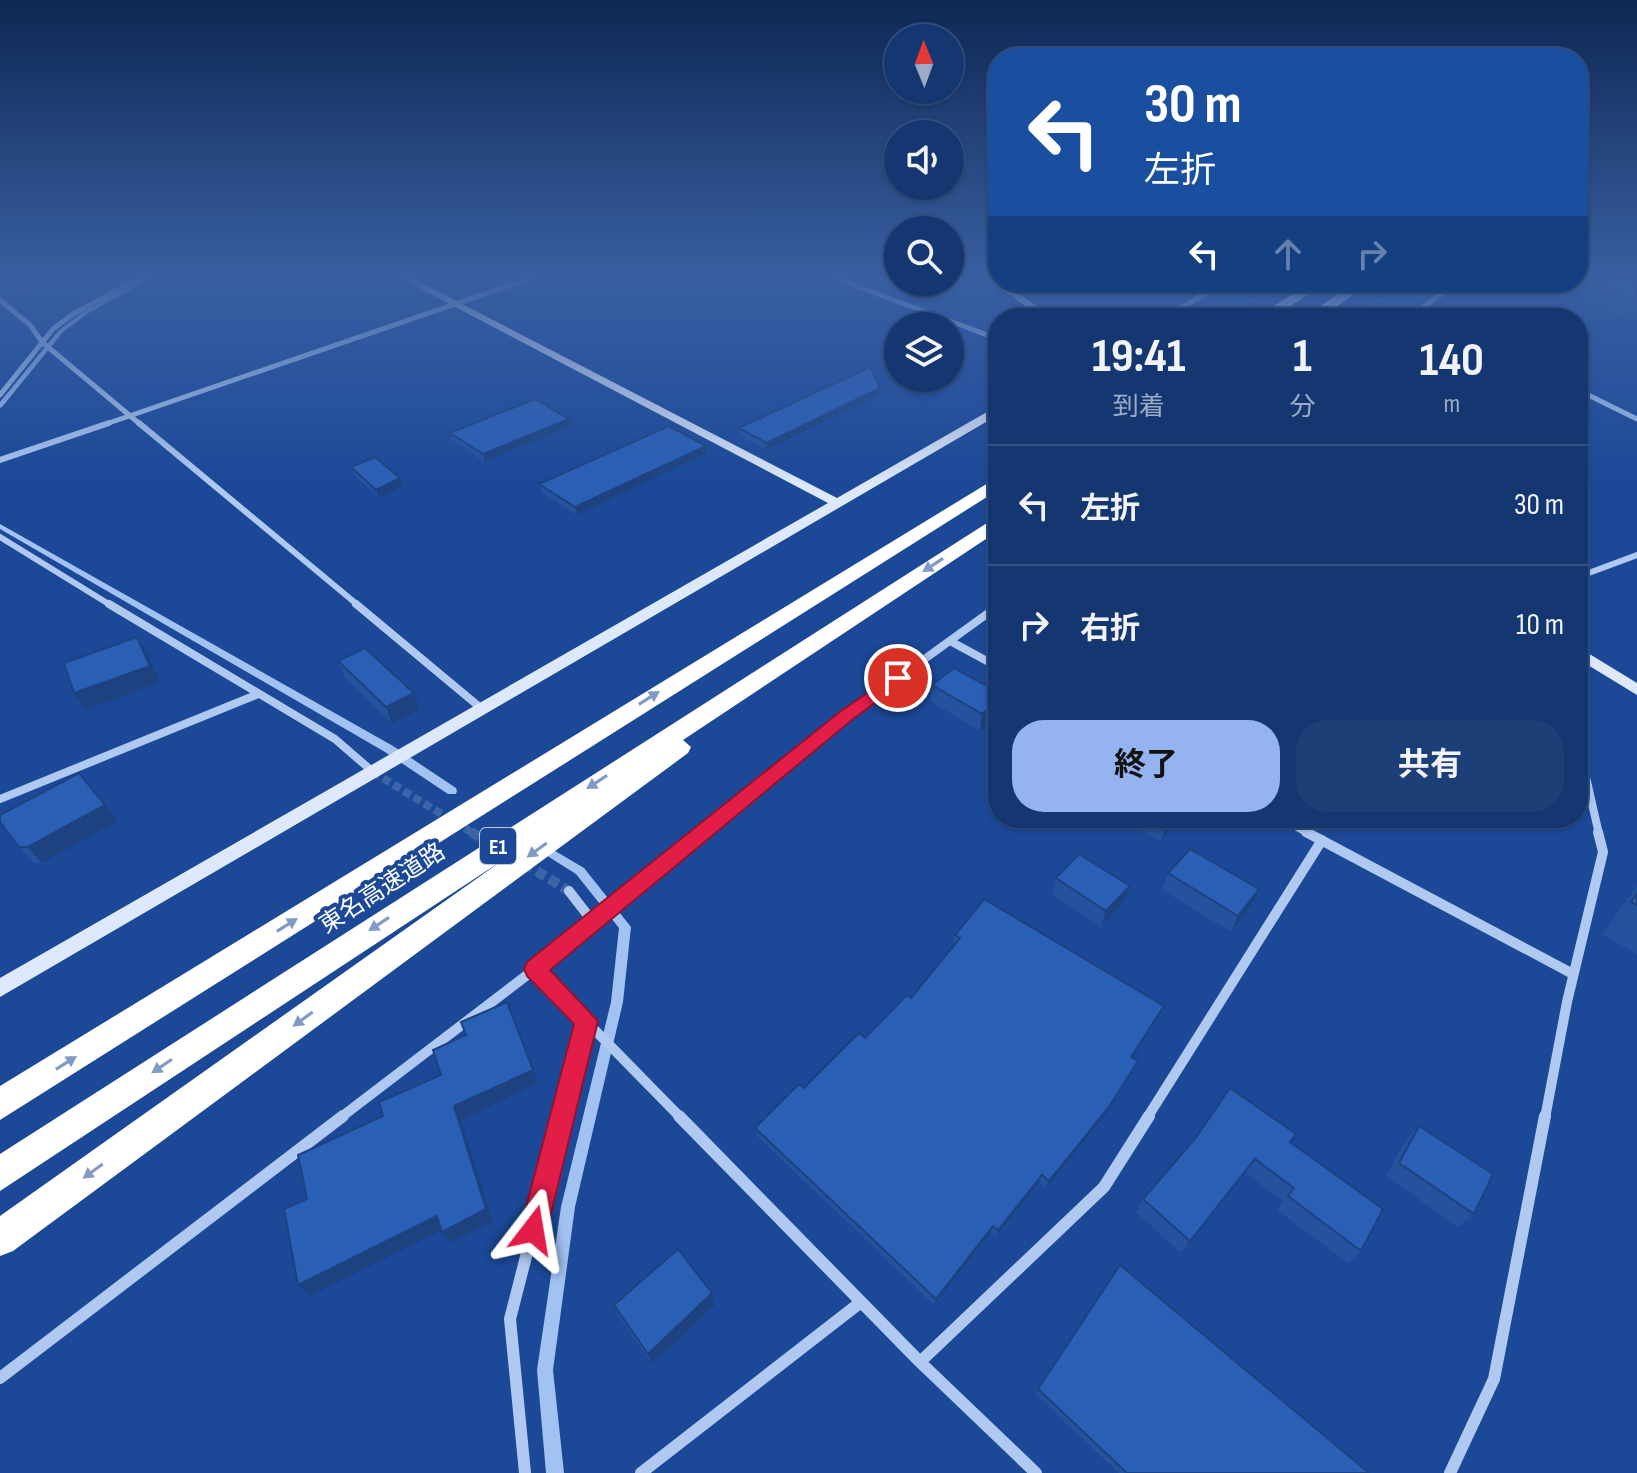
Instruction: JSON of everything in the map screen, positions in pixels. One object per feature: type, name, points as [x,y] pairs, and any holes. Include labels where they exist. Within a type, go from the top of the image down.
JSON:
[{"type":"highway","name":"東名高速道路","points":[[0,1104],[988,488]]},
{"type":"highway","name":"東名高速道路","points":[[0,1174],[988,529]]},
{"type":"highway","points":[[0,1238],[871,605]]},
{"type":"street","points":[[0,395],[39,347]]},
{"type":"street","points":[[49,347],[482,709]]},
{"type":"street","points":[[0,460],[331,347]]},
{"type":"street","points":[[537,347],[836,502]]},
{"type":"street","points":[[1588,395],[1637,419]]},
{"type":"street","points":[[0,988],[988,416]]},
{"type":"street","points":[[0,537],[256,695],[335,739],[376,769]]},
{"type":"street","points":[[1588,573],[1637,555]]},
{"type":"street","points":[[0,1378],[535,969],[847,715],[988,613]]},
{"type":"street","points":[[950,641],[988,662]]},
{"type":"street","points":[[1588,658],[1637,690]]},
{"type":"street","points":[[0,799],[256,695]]},
{"type":"street","points":[[1450,1473],[1494,1379],[1573,974],[1603,852],[1588,786]]},
{"type":"street","points":[[1300,828],[1573,974]]},
{"type":"street","points":[[920,1362],[1104,1187],[1322,840]]},
{"type":"street","points":[[569,891],[594,921]]},
{"type":"street","points":[[535,969],[920,1362],[1036,1473]]},
{"type":"street","points":[[525,1473],[510,1319],[587,1022]]},
{"type":"street","points":[[641,1473],[861,1302]]},
{"type":"building","points":[[870,367],[880,388],[767,443],[739,428]]},
{"type":"building","points":[[535,399],[569,419],[483,454],[450,433]]},
{"type":"building","points":[[669,426],[706,446],[575,507],[539,484]]},
{"type":"building","points":[[375,457],[400,478],[376,490],[351,467]]},
{"type":"building","points":[[137,637],[150,666],[74,693],[64,663]]},
{"type":"building","points":[[365,648],[414,693],[386,707],[338,661]]},
{"type":"building","points":[[954,668],[988,687],[988,709],[982,714],[932,685]]},
{"type":"building","points":[[79,773],[105,805],[28,847],[19,847],[0,822],[0,815]]},
{"type":"building","points":[[1190,849],[1259,889],[1238,916],[1168,873]]},
{"type":"building","points":[[1079,854],[1130,886],[1106,911],[1056,878]]},
{"type":"building","points":[[984,899],[1164,1006],[1131,1057],[1138,1061],[1109,1107],[1049,1181],[1042,1175],[998,1230],[993,1226],[936,1299],[755,1128],[799,1084],[804,1088],[859,1033],[865,1038],[907,995],[911,998],[960,938],[955,935]]},
{"type":"building","points":[[507,1002],[533,1070],[454,1106],[486,1209],[442,1232],[437,1216],[298,1285],[284,1209],[307,1199],[298,1155],[383,1116],[379,1102],[441,1075],[433,1050],[466,1035],[461,1022]]},
{"type":"building","points":[[1230,1088],[1296,1134],[1290,1142],[1383,1209],[1361,1251],[1288,1196],[1294,1188],[1255,1159],[1190,1241],[1143,1199],[1195,1139]]},
{"type":"building","points":[[1419,1126],[1493,1174],[1474,1214],[1399,1163]]},
{"type":"building","points":[[678,1249],[712,1293],[648,1354],[614,1305]]},
{"type":"building","points":[[1120,1265],[1368,1473],[1127,1473],[1038,1389]]},
{"type":"waterway","points":[[0,406],[48,347]]},
{"type":"waterway","points":[[0,526],[389,749],[452,791]]},
{"type":"waterway","points":[[545,849],[580,871],[625,927],[617,1002],[568,1207],[545,1370],[555,1473]]},
{"type":"tunnel","points":[[373,772],[474,834]]},
{"type":"tunnel","points":[[471,832],[495,846]]},
{"type":"tunnel","points":[[524,863],[569,891]]},
{"type":"route","points":[[533,1230],[586,1021],[535,969],[847,715],[898,678]]}]
